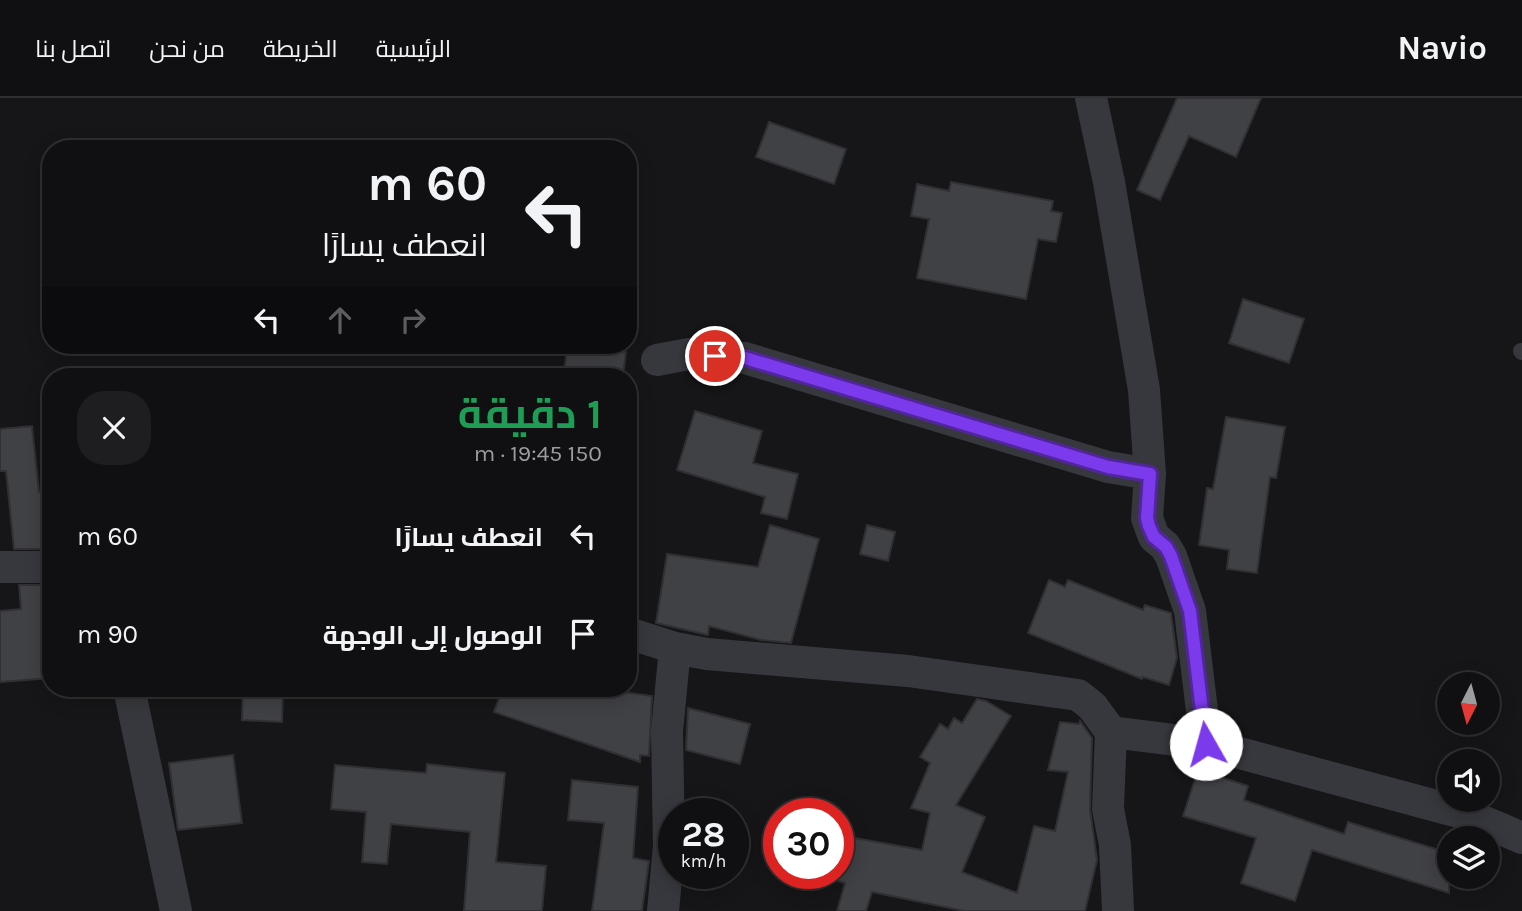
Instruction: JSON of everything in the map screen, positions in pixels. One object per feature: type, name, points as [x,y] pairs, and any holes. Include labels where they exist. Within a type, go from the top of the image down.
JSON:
[{"type":"street","points":[[1091,98],[1109,182],[1144,390],[1150,474],[1147,518],[1154,537],[1166,547],[1171,556],[1190,611],[1206,744]]},
{"type":"street","points":[[657,360],[689,354],[745,358],[1108,467],[1150,474]]},
{"type":"street","points":[[0,567],[42,567]]},
{"type":"street","points":[[637,636],[706,654],[908,671],[1078,695],[1093,706],[1111,732],[1108,809],[1115,845],[1118,911]]},
{"type":"street","points":[[663,911],[669,846],[667,730],[675,648]]},
{"type":"street","points":[[131,697],[176,911]]},
{"type":"street","points":[[1111,732],[1206,744],[1466,814],[1522,838]]},
{"type":"building","points":[[1177,98],[1261,98],[1236,157],[1189,136],[1160,200],[1137,190]]},
{"type":"building","points":[[769,122],[846,149],[834,184],[756,157]]},
{"type":"building","points":[[951,182],[1053,201],[1051,211],[1062,213],[1056,242],[1038,239],[1026,299],[917,278],[929,219],[911,216],[917,184],[949,191]]},
{"type":"building","points":[[1243,299],[1304,319],[1289,363],[1229,343]]},
{"type":"building","points":[[567,354],[626,354],[624,368],[564,368]]},
{"type":"building","points":[[695,411],[762,431],[753,463],[798,474],[787,519],[761,513],[765,497],[677,470]]},
{"type":"building","points":[[1226,417],[1285,427],[1276,478],[1270,477],[1257,573],[1227,569],[1229,550],[1199,545],[1207,488],[1213,489]]},
{"type":"building","points":[[32,426],[39,492],[42,492],[42,549],[14,549],[6,471],[0,471],[0,429]]},
{"type":"building","points":[[770,525],[819,539],[791,643],[761,640],[709,626],[708,635],[656,623],[667,554],[758,567]]},
{"type":"building","points":[[867,525],[895,532],[888,561],[860,554]]},
{"type":"building","points":[[1049,580],[1065,587],[1068,580],[1143,610],[1145,605],[1171,613],[1177,658],[1169,685],[1143,677],[1142,679],[1028,633]]},
{"type":"building","points":[[19,585],[42,585],[42,679],[0,682],[0,611],[21,609]]},
{"type":"building","points":[[637,694],[652,696],[649,756],[640,755],[640,762],[494,712],[500,697],[637,697]]},
{"type":"building","points":[[243,697],[283,697],[282,722],[242,720]]},
{"type":"building","points":[[977,699],[986,701],[1011,716],[956,805],[985,817],[962,872],[1017,893],[1034,826],[1055,831],[1068,772],[1048,770],[1060,722],[1079,724],[1080,721],[1092,738],[1090,809],[1097,860],[1085,911],[964,911],[872,892],[866,911],[837,911],[843,889],[854,889],[854,838],[922,850],[930,813],[911,808],[930,763],[920,757],[940,724],[948,729],[954,718],[962,723]]},
{"type":"building","points":[[688,708],[750,724],[740,764],[686,750]]},
{"type":"building","points":[[233,755],[242,823],[178,830],[169,763]]},
{"type":"building","points":[[427,764],[505,773],[496,862],[546,866],[542,911],[464,911],[470,832],[391,824],[387,864],[362,862],[366,812],[331,809],[335,765],[426,773]]},
{"type":"building","points":[[1198,770],[1248,786],[1244,800],[1344,834],[1348,822],[1437,849],[1437,889],[1449,889],[1449,893],[1312,850],[1295,901],[1241,883],[1256,838],[1183,816]]},
{"type":"building","points":[[572,780],[638,787],[633,858],[649,861],[642,911],[592,911],[604,823],[568,820]]},
{"type":"route","points":[[715,356],[745,358],[1108,467],[1150,474],[1147,518],[1154,537],[1166,547],[1171,556],[1190,611],[1206,744]]}]
